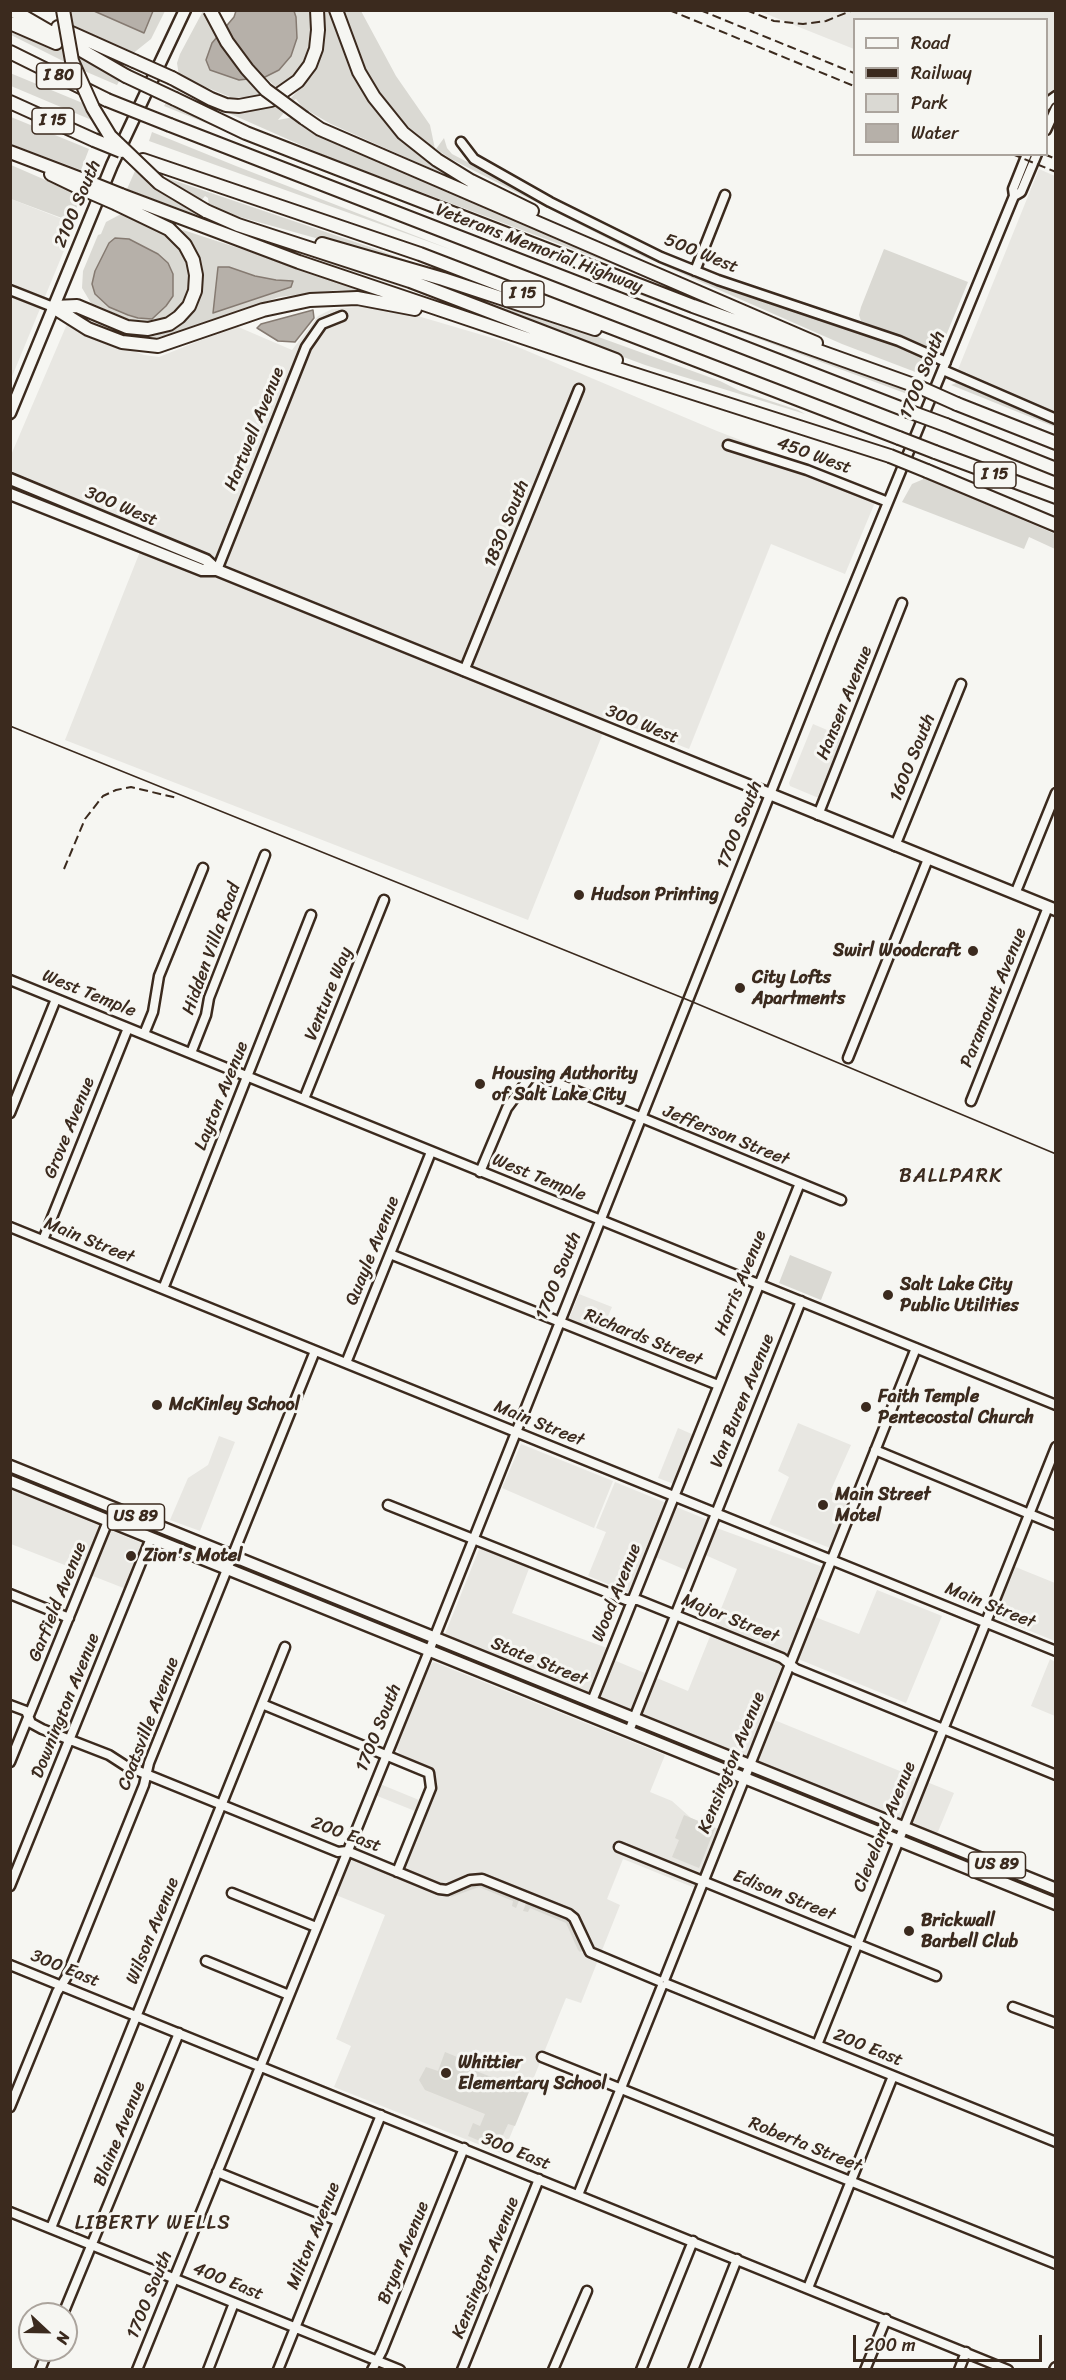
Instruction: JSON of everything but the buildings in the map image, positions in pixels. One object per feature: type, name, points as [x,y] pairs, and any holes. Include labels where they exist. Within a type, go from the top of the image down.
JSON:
[{"type":"highway","points":[[12,10],[126,76],[246,133],[693,306],[919,387]]},
{"type":"highway","points":[[24,10],[172,78],[211,99],[226,105],[239,106],[271,100],[298,81],[310,65],[316,48],[317,10]]},
{"type":"highway","points":[[63,10],[72,61],[93,108],[110,136],[155,179],[178,196],[238,225],[430,288],[700,394]]},
{"type":"highway","points":[[210,10],[227,42],[266,90],[320,129],[957,404],[1056,443]]},
{"type":"highway","points":[[336,10],[359,72],[374,97],[403,133],[437,160],[471,181],[638,265]]},
{"type":"highway","points":[[10,22],[109,67]]},
{"type":"highway","name":"I 80","points":[[10,52],[107,100]]},
{"type":"highway","name":"Veterans Memorial Highway","points":[[10,61],[1056,469]]},
{"type":"highway","name":"I 15","points":[[10,102],[143,160],[420,254],[1056,497]]},
{"type":"highway","points":[[14,153],[119,200],[497,329],[890,456],[1056,525]]},
{"type":"highway","points":[[53,307],[77,306],[124,326],[143,329],[170,324],[189,306],[195,291],[196,272],[192,256],[185,245],[169,229],[119,200]]},
{"type":"highway","points":[[211,213],[373,258],[710,365]]},
{"type":"highway","points":[[53,307],[88,329],[122,342],[158,346],[263,310],[310,300],[357,298],[400,305],[497,329]]},
{"type":"main road","name":"2100 South","points":[[10,413],[112,165],[185,10]]},
{"type":"main road","name":"300 West","points":[[10,479],[206,560],[217,570],[1052,909]]},
{"type":"main road","name":"300 West","points":[[10,494],[202,570],[217,570]]},
{"type":"main road","name":"State Street","points":[[10,1466],[1056,1889]]},
{"type":"main road","name":"State Street","points":[[10,1481],[1056,1904]]},
{"type":"street","points":[[1048,128],[1056,108]]},
{"type":"street","name":"500 West","points":[[461,142],[474,159],[619,237],[695,271],[899,341],[945,366],[1056,419]]},
{"type":"street","name":"1700 South","points":[[138,2370],[429,1651],[888,502],[1014,196],[1013,189],[1026,156]]},
{"type":"street","name":"1700 South","points":[[1014,196],[1021,192],[1036,156]]},
{"type":"street","points":[[695,271],[725,195]]},
{"type":"street","points":[[10,290],[53,307]]},
{"type":"street","name":"Hartwell Avenue","points":[[217,570],[306,347],[322,324],[342,316]]},
{"type":"street","name":"1830 South","points":[[464,671],[579,389]]},
{"type":"street","name":"450 West","points":[[728,445],[807,470],[888,502]]},
{"type":"street","name":"Hansen Avenue","points":[[818,814],[903,603]]},
{"type":"street","name":"1600 South","points":[[895,846],[961,684]]},
{"type":"street","points":[[1015,894],[1056,793]]},
{"type":"street","name":"Hidden Villa Road","points":[[191,1053],[206,1014],[209,998],[265,855]]},
{"type":"street","points":[[848,1058],[928,859]]},
{"type":"street","points":[[144,1034],[153,1012],[159,976],[203,868]]},
{"type":"street","name":"Venture Way","points":[[304,1099],[384,900]]},
{"type":"street","name":"Paramount Avenue","points":[[971,1101],[1052,909]]},
{"type":"street","name":"Layton Avenue","points":[[163,1289],[311,915]]},
{"type":"street","name":"West Temple","points":[[10,980],[1056,1405]]},
{"type":"street","points":[[10,1113],[56,999]]},
{"type":"street","name":"Grove Avenue","points":[[43,1240],[128,1028]]},
{"type":"street","name":"Jefferson Street","points":[[480,1172],[507,1108],[533,1073],[841,1200]]},
{"type":"street","name":"Quayle Avenue","points":[[346,1363],[431,1152]]},
{"type":"street","name":"Harris Avenue","points":[[673,1496],[800,1183]]},
{"type":"street","name":"Main Street","points":[[10,1227],[1056,1651]]},
{"type":"street","name":"Richards Street","points":[[390,1254],[718,1385]]},
{"type":"street","name":"Van Buren Avenue","points":[[716,1514],[801,1301]]},
{"type":"street","name":"Kensington Avenue","points":[[578,2195],[916,1348]]},
{"type":"street","name":"Coatsville Avenue","points":[[10,2107],[57,1992],[62,1986],[315,1351]]},
{"type":"street","name":"Cleveland Avenue","points":[[817,2045],[1056,1447]]},
{"type":"street","points":[[875,1450],[1056,1525]]},
{"type":"street","name":"Wood Avenue","points":[[592,1701],[673,1496]]},
{"type":"street","name":"Major Street","points":[[388,1505],[626,1600],[638,1600],[782,1658],[796,1669],[1056,1775]]},
{"type":"street","points":[[629,1731],[716,1514]]},
{"type":"street","name":"Garfield Avenue","points":[[10,1762],[108,1521]]},
{"type":"street","name":"Downington Avenue","points":[[10,1886],[151,1538]]},
{"type":"street","points":[[10,1594],[69,1618]]},
{"type":"street","name":"Wilson Avenue","points":[[51,2228],[285,1647]]},
{"type":"street","points":[[262,1704],[422,1768],[431,1777],[431,1788],[397,1872]]},
{"type":"street","name":"200 East","points":[[10,1705],[26,1711],[31,1723],[42,1729],[109,1755],[126,1766],[338,1852],[347,1851],[439,1889],[447,1890],[470,1880],[482,1879],[568,1914],[574,1918],[590,1952],[1056,2142]]},
{"type":"street","name":"Edison Street","points":[[619,1847],[936,1976]]},
{"type":"street","points":[[232,1893],[316,1927]]},
{"type":"street","points":[[206,1961],[289,1995]]},
{"type":"street","name":"300 East","points":[[10,1965],[1008,2370]]},
{"type":"street","points":[[1013,2007],[1056,2024]]},
{"type":"street","name":"Blaine Avenue","points":[[68,2302],[179,2033]]},
{"type":"street","name":"Roberta Street","points":[[542,2057],[1056,2264]]},
{"type":"street","points":[[808,2288],[893,2076]]},
{"type":"street","name":"Milton Avenue","points":[[278,2370],[381,2115]]},
{"type":"street","name":"Bryan Avenue","points":[[372,2370],[464,2148]]},
{"type":"street","points":[[217,2172],[338,2221]]},
{"type":"street","name":"Kensington Avenue","points":[[462,2370],[539,2179]]},
{"type":"street","name":"400 East","points":[[11,2213],[400,2370]]},
{"type":"street","points":[[641,2370],[693,2241]]},
{"type":"street","points":[[697,2368],[737,2259]]},
{"type":"street","points":[[553,2370],[587,2291]]},
{"type":"street","points":[[208,2370],[234,2303]]},
{"type":"street","points":[[866,2370],[886,2319]]},
{"type":"street","points":[[959,2370],[966,2352]]},
{"type":"shaded area","points":[[759,11],[1055,11],[1055,132],[1048,128],[1048,18],[853,18],[853,49]]},
{"type":"shaded area","points":[[1039,169],[1055,176],[1055,412],[957,372]]},
{"type":"shaded area","points":[[11,199],[75,224],[11,379]]},
{"type":"shaded area","points":[[372,306],[411,314],[506,342],[717,431],[803,464],[802,470],[876,500],[845,574],[771,544],[689,749],[609,718],[528,920],[65,740],[149,529],[11,471],[11,455],[67,324],[144,355],[159,357],[236,326],[292,350],[318,316],[332,309]]},
{"type":"shaded area","points":[[813,724],[846,738],[821,799],[790,786],[789,783]]},
{"type":"shaded area","points":[[579,1294],[612,1307],[601,1333],[569,1319]]},
{"type":"shaded area","points":[[798,1423],[851,1445],[830,1492],[849,1500],[830,1548],[769,1524],[789,1477],[778,1471]]},
{"type":"shaded area","points":[[678,1428],[694,1435],[674,1484],[658,1478]]},
{"type":"shaded area","points":[[219,1436],[235,1442],[200,1531],[170,1520],[188,1478],[208,1465]]},
{"type":"shaded area","points":[[521,1444],[613,1481],[594,1528],[502,1488]]},
{"type":"shaded area","points":[[615,1482],[708,1520],[688,1571],[646,1553],[630,1593],[588,1576],[606,1532],[596,1528]]},
{"type":"shaded area","points":[[10,1489],[144,1544],[126,1589],[11,1544]]},
{"type":"shaded area","points":[[714,1527],[823,1567],[762,1715],[954,1793],[937,1834],[445,1634],[480,1547],[530,1566],[512,1613],[607,1648],[604,1656],[688,1691],[737,1569],[703,1554]]},
{"type":"shaded area","points":[[1013,1566],[1055,1583],[1055,1641],[993,1616]]},
{"type":"shaded area","points":[[877,1590],[942,1616],[906,1703],[798,1659],[815,1617],[859,1634]]},
{"type":"shaded area","points":[[1050,1659],[1055,1662],[1055,1716],[1031,1706]]},
{"type":"shaded area","points":[[434,1662],[665,1755],[650,1792],[672,1801],[691,1818],[719,1829],[695,1888],[623,1859],[607,1899],[620,1905],[581,2003],[566,1998],[503,2154],[334,2087],[351,2046],[336,2039],[385,1915],[336,1895],[352,1858],[400,1877],[437,1783],[430,1767],[400,1754],[395,1746],[430,1664]]},
{"type":"shaded area","points":[[380,1784],[419,1800],[415,1811],[375,1795]]},
{"type":"green space","points":[[69,11],[95,11],[144,33],[153,11],[165,11],[151,39],[131,55],[71,28]]},
{"type":"green space","points":[[203,11],[206,11],[264,95],[230,97],[179,76],[177,63],[180,54]]},
{"type":"green space","points":[[294,11],[312,11],[311,45],[301,68],[278,89],[265,77],[279,70],[296,17]]},
{"type":"green space","points":[[321,11],[328,11],[348,54],[393,125],[508,203],[331,124],[303,108],[296,99],[293,101],[290,99],[312,76],[319,63],[322,37]]},
{"type":"green space","points":[[342,11],[361,11],[396,76],[430,125],[435,149],[403,122],[380,94],[361,62]]},
{"type":"green space","points":[[10,25],[64,50],[67,63],[11,35]]},
{"type":"green space","points":[[78,56],[122,76],[117,85],[82,70]]},
{"type":"green space","points":[[10,73],[85,104],[94,121],[11,86]]},
{"type":"green space","points":[[174,84],[213,102],[281,103],[288,108],[278,120],[299,116],[697,296],[328,157],[172,88]]},
{"type":"green space","points":[[168,99],[911,392],[910,395],[643,296],[582,269],[275,151],[164,106]]},
{"type":"green space","points":[[11,117],[89,149],[81,170],[11,144]]},
{"type":"green space","points":[[152,132],[236,166],[452,250],[149,141]]},
{"type":"green space","points":[[444,138],[452,154],[656,260],[696,277],[899,347],[928,361],[932,368],[918,373],[842,344],[642,256],[451,159],[436,149]]},
{"type":"green space","points":[[11,165],[73,192],[78,205],[70,221],[11,199]]},
{"type":"green space","points":[[135,171],[172,200],[213,221],[127,189]]},
{"type":"green space","points":[[158,175],[484,288],[222,212],[209,206],[208,198],[205,196],[200,202]]},
{"type":"green space","points":[[121,214],[164,234],[177,246],[186,261],[188,291],[179,307],[165,318],[148,323],[128,319],[91,303],[82,288],[83,271],[98,235],[101,234],[106,222]]},
{"type":"green space","points":[[231,228],[369,272],[476,311],[333,265]]},
{"type":"green space","points":[[183,230],[361,288],[361,291],[337,290],[279,297],[168,335],[150,339],[135,338],[155,336],[172,330],[183,322],[199,301],[203,282],[201,264]]},
{"type":"green space","points":[[884,249],[968,282],[943,343],[939,347],[930,348],[861,321],[859,315],[861,307]]},
{"type":"green space","points":[[398,273],[440,283],[535,314],[805,414],[645,365]]},
{"type":"green space","points":[[959,382],[980,393],[1055,421],[1055,427],[951,385]]},
{"type":"green space","points":[[926,478],[1055,534],[1055,549],[1029,537],[1024,549],[902,502],[912,484]]},
{"type":"green space","points":[[790,1255],[832,1272],[821,1300],[779,1283]]},
{"type":"green space","points":[[684,1815],[715,1828],[699,1868],[672,1857],[679,1840],[675,1838]]},
{"type":"green space","points":[[474,1882],[520,1898],[516,1908],[512,1906],[513,1901],[479,1887],[451,1897],[452,1892]]},
{"type":"green space","points":[[527,1901],[568,1917],[583,1950],[580,1952],[578,1950],[566,1923],[530,1908],[528,1912],[523,1911]]},
{"type":"green space","points":[[445,2052],[462,2059],[461,2065],[529,2092],[515,2126],[508,2124],[503,2135],[499,2134],[494,2147],[468,2136],[473,2123],[480,2126],[485,2114],[425,2090],[419,2080],[426,2067],[438,2071]]},
{"type":"water","points":[[153,10],[144,33],[94,11]]},
{"type":"water","points":[[236,11],[294,11],[297,38],[291,56],[279,70],[265,77],[239,80],[210,70],[206,60],[212,43],[234,17]]},
{"type":"water","points":[[115,238],[129,239],[158,254],[168,263],[173,274],[173,296],[152,319],[138,318],[109,307],[95,294],[92,284],[95,271],[109,243]]},
{"type":"water","points":[[218,267],[229,267],[276,280],[293,281],[291,287],[213,313]]},
{"type":"water","points":[[313,310],[314,318],[295,342],[278,341],[257,328],[261,324]]},
{"type":"tram line","points":[[10,726],[688,1000],[1056,1154]]},
{"type":"railway","points":[[669,10],[853,86]]},
{"type":"railway","points":[[700,10],[853,73]]},
{"type":"railway","points":[[746,10],[774,21],[803,24],[826,21],[853,10]]},
{"type":"railway","points":[[1017,156],[1056,172]]},
{"type":"railway","points":[[1048,156],[1056,159]]},
{"type":"railway","points":[[64,869],[85,819],[103,796],[131,787],[177,798]]},
{"type":"place","name":"Hudson Printing","points":[[579,895]]},
{"type":"place","name":"Swirl Woodcraft","points":[[973,951]]},
{"type":"place","name":"City Lofts Apartments","points":[[740,988]]},
{"type":"place","name":"Housing Authority of Salt Lake City","points":[[480,1084]]},
{"type":"place","name":"Salt Lake City Public Utilities","points":[[888,1295]]},
{"type":"place","name":"McKinley School","points":[[157,1405]]},
{"type":"place","name":"Faith Temple Pentecostal Church","points":[[866,1407]]},
{"type":"place","name":"Main Street Motel","points":[[823,1505]]},
{"type":"place","name":"Zion's Motel","points":[[131,1556]]},
{"type":"place","name":"Brickwall Barbell Club","points":[[909,1931]]},
{"type":"place","name":"Whittier Elementary School","points":[[446,2073]]},
{"type":"district","name":"BALLPARK","points":[[951,1177]]},
{"type":"district","name":"LIBERTY WELLS","points":[[153,2224]]}]
